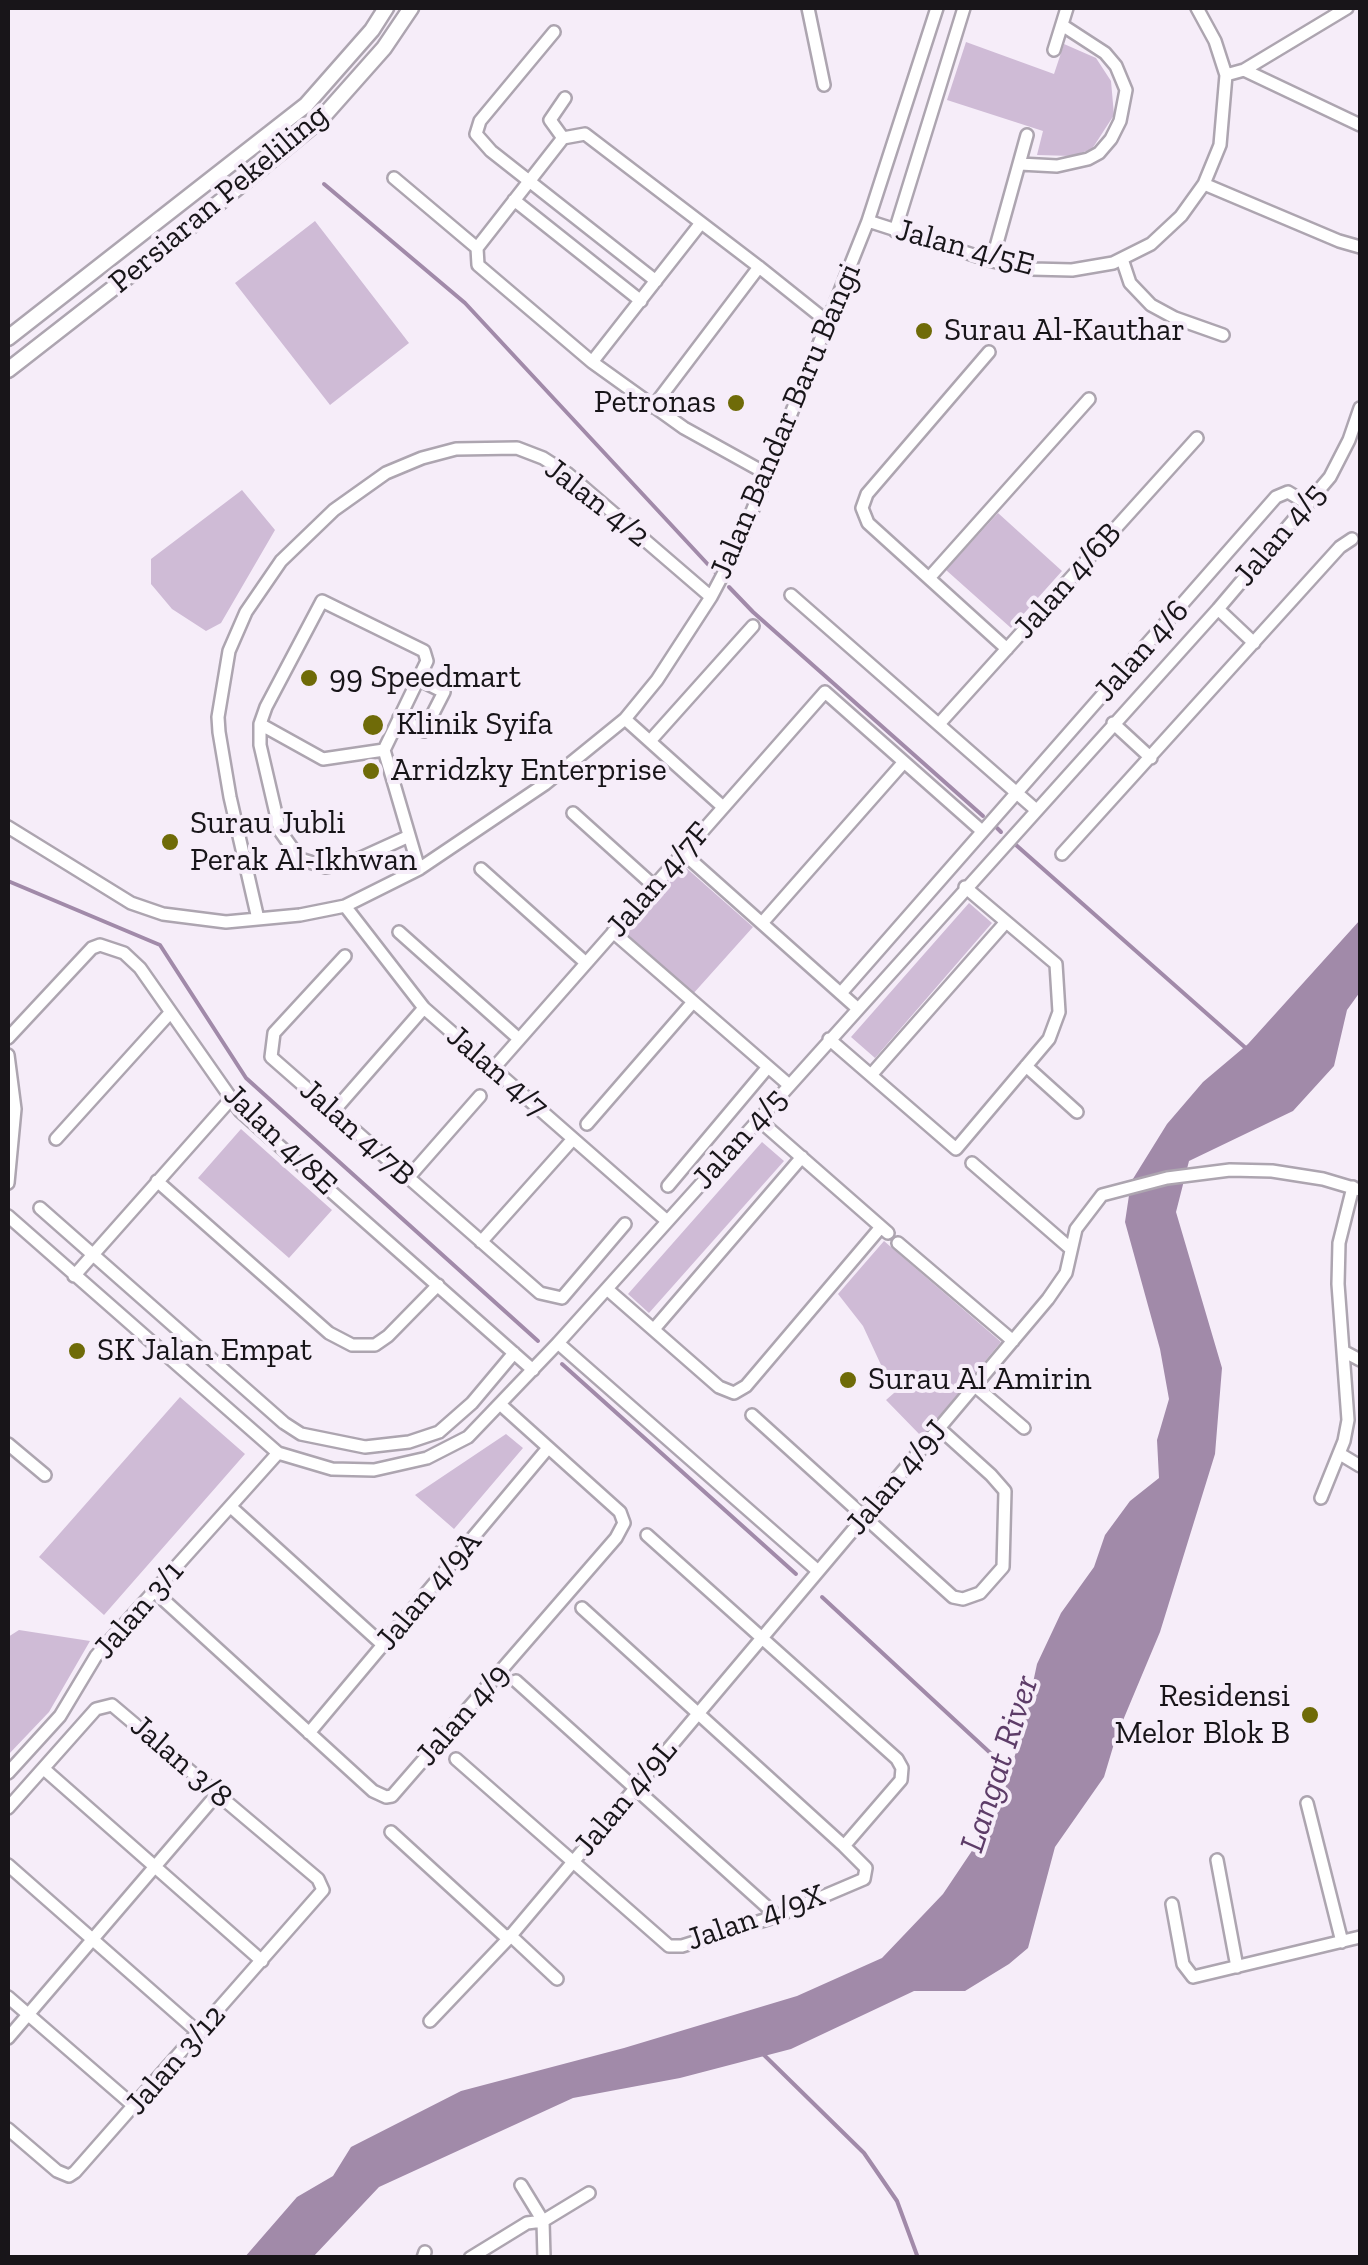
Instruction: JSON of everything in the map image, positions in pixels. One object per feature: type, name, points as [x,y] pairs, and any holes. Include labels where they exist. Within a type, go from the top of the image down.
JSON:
[{"type":"main road","name":"Persiaran Pekeliling","points":[[8,338],[306,105],[372,30],[386,8]]},
{"type":"main road","name":"Persiaran Pekeliling","points":[[8,370],[321,118],[384,48],[411,8]]},
{"type":"main road","points":[[151,227],[162,234],[166,246]]},
{"type":"street","points":[[808,8],[824,85]]},
{"type":"street","name":"Jalan Bandar Baru Bangi","points":[[8,827],[131,903],[163,914],[196,920],[258,919],[345,906],[418,869],[545,784],[625,719],[657,680],[712,597],[739,544],[868,222],[937,8]]},
{"type":"street","points":[[894,230],[964,8]]},
{"type":"street","points":[[1054,50],[1067,8]]},
{"type":"street","name":"Jalan 4/5E","points":[[868,222],[1032,269],[1072,270],[1122,260],[1150,244],[1181,216],[1204,184],[1220,146],[1226,75],[1215,41],[1197,8]]},
{"type":"street","points":[[1226,75],[1244,70],[1347,8]]},
{"type":"street","points":[[1020,164],[1057,166],[1088,158],[1112,139],[1120,121],[1126,90],[1116,66],[1105,53],[1062,25]]},
{"type":"street","points":[[554,32],[480,121],[476,134],[656,281]]},
{"type":"street","points":[[1244,70],[1360,125]]},
{"type":"street","points":[[563,138],[550,120],[564,98]]},
{"type":"street","points":[[767,474],[684,428],[592,362],[478,265],[477,248],[563,138],[585,134],[829,323]]},
{"type":"street","points":[[992,260],[1027,135]]},
{"type":"street","points":[[394,178],[477,248]]},
{"type":"street","points":[[1204,184],[1339,241],[1360,246]]},
{"type":"street","points":[[514,200],[641,301]]},
{"type":"street","points":[[592,362],[701,223]]},
{"type":"street","points":[[1122,260],[1130,283],[1151,305],[1223,335]]},
{"type":"street","points":[[654,407],[759,267]]},
{"type":"street","points":[[990,352],[867,494],[862,508],[868,523],[1007,649]]},
{"type":"street","points":[[930,578],[1089,399]]},
{"type":"street","name":"Jalan 4/5","points":[[8,1216],[278,1452],[332,1469],[374,1470],[426,1458],[458,1442],[534,1370],[1218,609],[1330,477],[1350,440],[1360,408]]},
{"type":"street","name":"Jalan 4/6B","points":[[939,724],[1196,438]]},
{"type":"street","name":"Jalan 4/2","points":[[258,919],[230,796],[218,717],[229,652],[246,612],[280,561],[334,510],[386,473],[456,449],[517,448],[568,474],[712,597]]},
{"type":"street","name":"Jalan 4/6","points":[[841,993],[1276,497],[1288,492],[1308,504]]},
{"type":"street","points":[[1062,854],[1340,547],[1352,539]]},
{"type":"street","points":[[792,594],[1035,809]]},
{"type":"street","points":[[407,837],[352,862],[326,868],[300,859],[280,831],[260,744],[260,724],[322,601],[424,651],[427,661],[384,750],[418,869]]},
{"type":"street","points":[[1218,609],[1254,643]]},
{"type":"street","points":[[650,742],[753,626]]},
{"type":"street","points":[[399,718],[424,731],[444,692],[418,679]]},
{"type":"street","name":"Jalan 4/7F","points":[[493,1068],[825,692],[904,762]]},
{"type":"street","points":[[625,719],[723,808]]},
{"type":"street","points":[[260,724],[323,759],[384,750]]},
{"type":"street","points":[[1112,724],[1151,758]]},
{"type":"street","points":[[762,924],[904,762],[982,831]]},
{"type":"street","points":[[573,813],[654,886]]},
{"type":"street","points":[[683,853],[857,1008]]},
{"type":"street","points":[[482,869],[586,962]]},
{"type":"street","points":[[829,1039],[956,1149],[1049,1039],[1059,1012],[1056,964],[966,886]]},
{"type":"street","name":"Jalan 4/7","points":[[345,906],[424,1008],[667,1221]]},
{"type":"street","points":[[871,1075],[1006,922]]},
{"type":"street","points":[[399,932],[518,1039]]},
{"type":"street","points":[[613,932],[788,1085]]},
{"type":"street","name":"Jalan 4/8E","points":[[8,1038],[86,953],[100,945],[124,952],[230,1100],[534,1370]]},
{"type":"street","name":"Jalan 4/7B","points":[[345,956],[274,1033],[271,1057],[540,1293],[562,1298],[625,1224]]},
{"type":"street","points":[[587,1124],[693,1002]]},
{"type":"street","points":[[333,1112],[424,1008]]},
{"type":"street","points":[[56,1139],[170,1013]]},
{"type":"street","points":[[8,1055],[15,1109],[8,1183]]},
{"type":"street","points":[[1026,1066],[1077,1112]]},
{"type":"street","points":[[668,1186],[768,1067]]},
{"type":"street","points":[[408,1178],[480,1096]]},
{"type":"street","points":[[74,1276],[230,1100]]},
{"type":"street","points":[[607,1289],[719,1387],[734,1393],[746,1386],[885,1230],[759,1120]]},
{"type":"street","points":[[482,1242],[573,1139]]},
{"type":"street","points":[[654,1329],[802,1158]]},
{"type":"street","points":[[972,1163],[1071,1249]]},
{"type":"street","name":"Jalan 4/9J","points":[[822,1567],[1063,1280],[1076,1229],[1102,1195],[1230,1170],[1272,1171],[1323,1179],[1356,1195]]},
{"type":"street","points":[[1323,1179],[1356,1195],[1344,1217]]},
{"type":"street","points":[[158,1180],[329,1333],[352,1344],[375,1345],[438,1285]]},
{"type":"street","points":[[1321,1498],[1340,1454],[1348,1420],[1338,1284],[1344,1217],[1337,1189]]},
{"type":"street","points":[[40,1208],[301,1434],[335,1444],[389,1446],[439,1432],[472,1403],[514,1352]]},
{"type":"street","points":[[1344,1217],[1360,1212]]},
{"type":"street","points":[[898,1243],[1013,1341]]},
{"type":"street","points":[[558,1343],[822,1567]]},
{"type":"street","points":[[1344,1351],[1360,1360]]},
{"type":"street","points":[[974,1386],[1024,1428]]},
{"type":"street","name":"Jalan 4/9","points":[[155,1592],[373,1791],[392,1796],[624,1524],[620,1512],[501,1405]]},
{"type":"street","points":[[752,1415],[953,1596],[963,1599],[980,1593],[1003,1566],[1005,1491],[992,1474],[939,1428]]},
{"type":"street","points":[[8,1444],[45,1475]]},
{"type":"street","name":"Jalan 4/9A","points":[[309,1733],[548,1448]]},
{"type":"street","name":"Jalan 3/1","points":[[8,1773],[60,1716],[96,1656],[278,1452]]},
{"type":"street","points":[[1340,1454],[1360,1466]]},
{"type":"street","points":[[230,1507],[383,1645]]},
{"type":"street","points":[[582,1608],[844,1846],[901,1780],[902,1768],[897,1760],[648,1534]]},
{"type":"street","name":"Jalan 4/9L","points":[[430,2021],[509,1937],[822,1567]]},
{"type":"street","points":[[516,1681],[776,1916]]},
{"type":"street","name":"Jalan 3/8","points":[[8,1808],[96,1708],[112,1705],[318,1879]]},
{"type":"street","points":[[456,1759],[572,1862]]},
{"type":"street","points":[[44,1769],[262,1961]]},
{"type":"street","points":[[8,2038],[218,1793]]},
{"type":"street","points":[[1307,1803],[1342,1942]]},
{"type":"street","points":[[391,1832],[557,1978]]},
{"type":"street","name":"Jalan 4/9X","points":[[572,1862],[669,1946],[682,1946],[776,1916],[867,1876],[866,1868],[844,1846]]},
{"type":"street","points":[[1216,1860],[1237,1967]]},
{"type":"street","points":[[8,1865],[199,2033]]},
{"type":"street","name":"Jalan 3/12","points":[[8,2128],[56,2171],[69,2176],[82,2168],[320,1897],[318,1879]]},
{"type":"street","points":[[1172,1904],[1183,1964],[1193,1976],[1360,1937]]},
{"type":"street","points":[[8,1997],[135,2107]]},
{"type":"street","points":[[521,2185],[543,2222],[544,2258]]},
{"type":"street","points":[[470,2258],[528,2223],[543,2222],[589,2192]]},
{"type":"shaded area","points":[[966,42],[1054,74],[1064,44],[1096,58],[1111,81],[1114,115],[1092,149],[1072,156],[1037,155],[1043,131],[947,100]]},
{"type":"shaded area","points":[[315,221],[409,343],[330,405],[235,283]]},
{"type":"shaded area","points":[[242,490],[275,530],[221,623],[206,631],[172,609],[151,584],[151,559]]},
{"type":"shaded area","points":[[998,513],[1062,571],[1011,628],[946,570]]},
{"type":"shaded area","points":[[684,866],[753,927],[692,995],[623,933]]},
{"type":"shaded area","points":[[969,903],[992,923],[875,1058],[851,1037]]},
{"type":"shaded area","points":[[1360,920],[1360,992],[1347,1010],[1334,1066],[1293,1111],[1189,1161],[1176,1212],[1222,1368],[1215,1454],[1160,1632],[1116,1737],[1104,1777],[1055,1847],[1028,1948],[965,1991],[914,1991],[791,2049],[680,2078],[573,2098],[379,2187],[313,2257],[244,2258],[297,2197],[333,2176],[351,2147],[461,2091],[797,1996],[882,1958],[943,1894],[998,1812],[1037,1664],[1061,1613],[1094,1567],[1105,1535],[1130,1501],[1159,1478],[1157,1440],[1169,1399],[1160,1349],[1125,1222],[1131,1182],[1167,1124],[1203,1082],[1248,1044]]},
{"type":"shaded area","points":[[241,1129],[332,1210],[289,1258],[198,1178]]},
{"type":"shaded area","points":[[762,1142],[784,1161],[649,1313],[628,1294]]},
{"type":"shaded area","points":[[884,1241],[1001,1342],[922,1437],[886,1400],[894,1393],[863,1326],[838,1294]]},
{"type":"shaded area","points":[[180,1397],[245,1454],[104,1615],[39,1557]]},
{"type":"shaded area","points":[[506,1434],[523,1448],[454,1529],[415,1495]]},
{"type":"shaded area","points":[[19,1630],[90,1641],[49,1712],[8,1755],[8,1637]]},
{"type":"waterway","points":[[324,184],[465,303],[715,572]]},
{"type":"waterway","points":[[729,587],[983,816]]},
{"type":"waterway","points":[[997,828],[1001,832]]},
{"type":"waterway","points":[[1016,845],[1248,1050]]},
{"type":"waterway","points":[[8,881],[160,945],[246,1078],[538,1341]]},
{"type":"waterway","points":[[562,1364],[796,1574]]},
{"type":"waterway","name":"Langat River","points":[[822,1597],[1013,1774]]},
{"type":"waterway","points":[[763,2054],[864,2153],[897,2201],[918,2258]]},
{"type":"place","name":"Surau Al-Kauthar","points":[[924,331]]},
{"type":"place","name":"Petronas","points":[[736,403]]},
{"type":"place","name":"99 Speedmart","points":[[309,678]]},
{"type":"place","name":"Klinik Syifa","points":[[373,725]]},
{"type":"place","name":"Arridzky Enterprise","points":[[371,771]]},
{"type":"place","name":"Surau Jubli Perak Al-Ikhwan","points":[[170,842]]},
{"type":"place","name":"SK Jalan Empat","points":[[77,1351]]},
{"type":"place","name":"Surau Al Amirin","points":[[848,1380]]},
{"type":"place","name":"Residensi Melor Blok B","points":[[1310,1715]]}]
